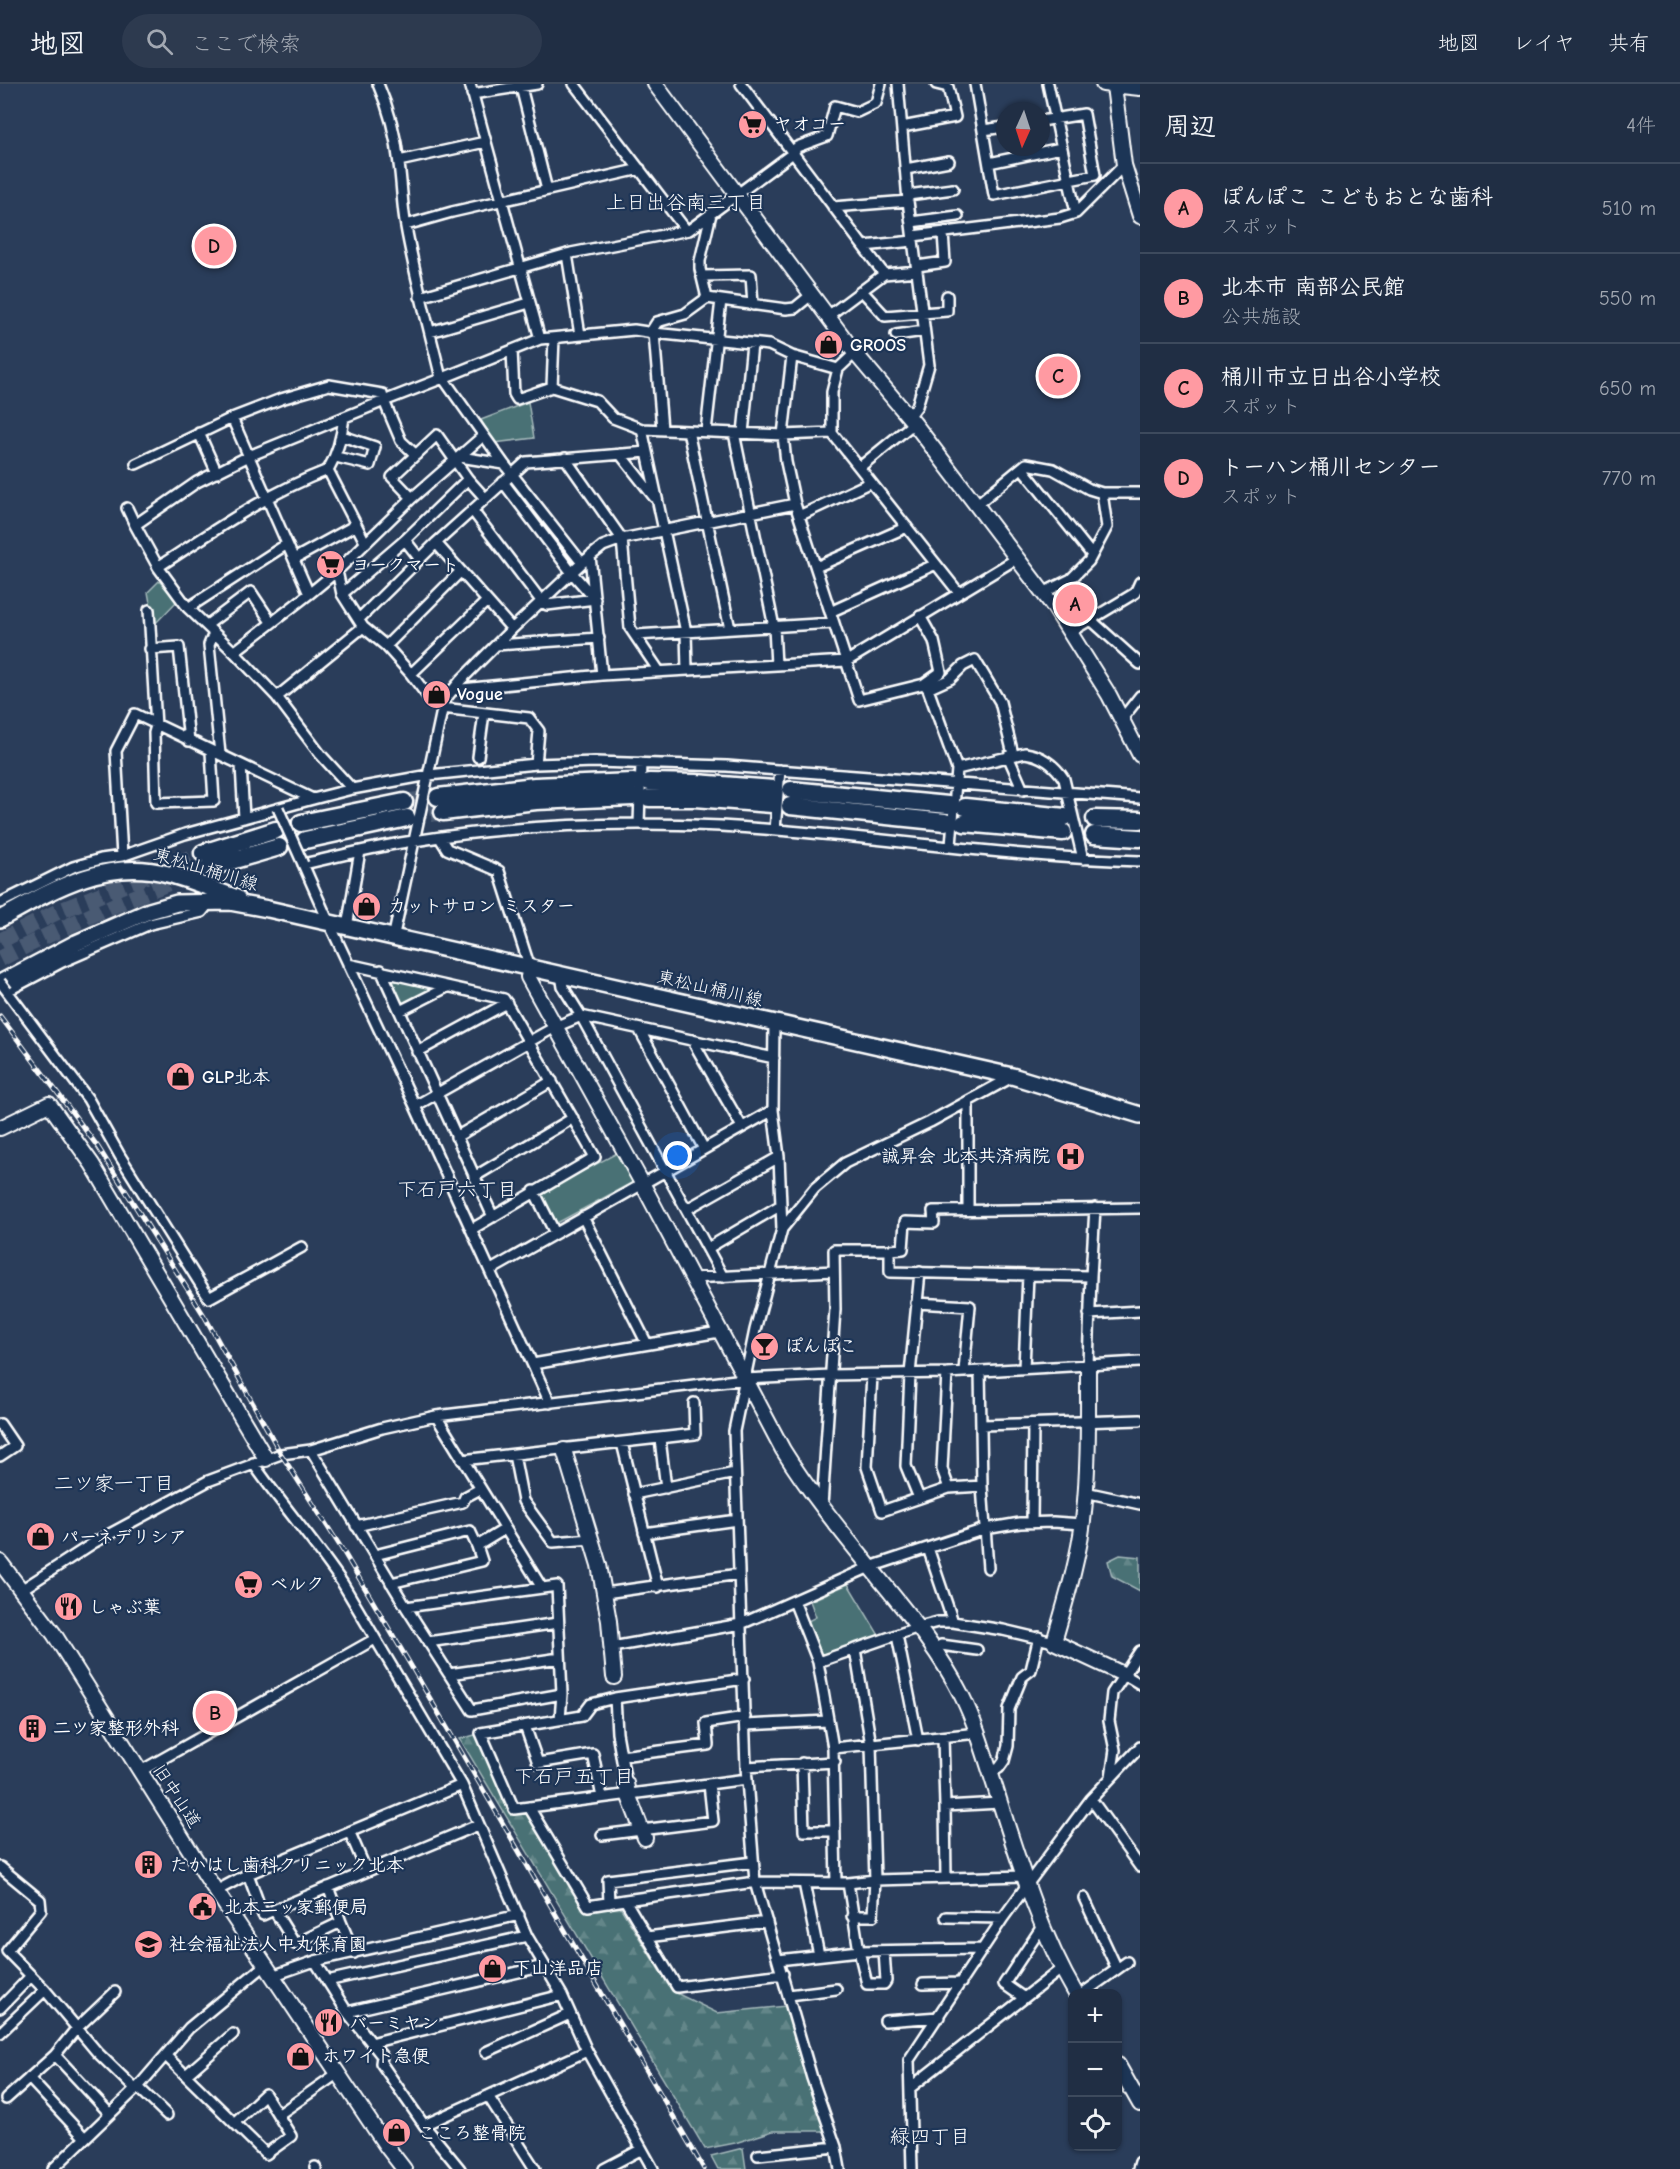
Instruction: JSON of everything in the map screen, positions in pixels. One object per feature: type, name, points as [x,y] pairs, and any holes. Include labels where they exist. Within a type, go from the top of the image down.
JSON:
[{"type":"highway","points":[[440,804],[536,801],[641,790],[695,798],[782,797],[948,805]]},
{"type":"highway","points":[[782,797],[945,822]]},
{"type":"highway","points":[[301,823],[405,810],[305,840]]},
{"type":"highway","points":[[965,815],[1064,824]]},
{"type":"highway","points":[[1140,820],[1095,827],[1140,838]]},
{"type":"highway","points":[[205,860],[278,838]]},
{"type":"main road","name":"東松山桶川線","points":[[0,919],[75,879],[105,872],[137,869],[167,873],[268,909]]},
{"type":"main road","name":"東松山桶川線","points":[[2,986],[75,943],[149,911],[177,903],[230,903],[268,909],[393,939],[1012,1076],[1140,1115]]},
{"type":"street","points":[[378,84],[388,108],[399,161],[406,225],[420,297],[425,308],[440,374],[504,464],[582,563]]},
{"type":"street","points":[[537,84],[471,89],[540,339]]},
{"type":"street","points":[[574,84],[686,231]]},
{"type":"street","points":[[654,84],[855,353],[911,420],[1043,593],[1109,695],[1140,755]]},
{"type":"street","points":[[741,84],[884,274]]},
{"type":"street","points":[[420,297],[567,254],[686,231],[793,153],[797,147],[827,136],[835,106],[857,112],[876,103],[881,84]]},
{"type":"street","points":[[860,467],[911,420],[929,365],[908,198],[898,84]]},
{"type":"street","points":[[902,127],[955,117],[948,87],[936,84]]},
{"type":"street","points":[[975,84],[994,195],[1095,175],[1084,114],[1050,120]]},
{"type":"street","points":[[1048,84],[1076,213]]},
{"type":"street","points":[[1140,88],[1110,85],[1124,165],[1140,216]]},
{"type":"street","points":[[521,87],[547,190]]},
{"type":"street","points":[[983,130],[996,128]]},
{"type":"street","points":[[399,161],[485,142]]},
{"type":"street","points":[[989,163],[1061,148]]},
{"type":"street","points":[[906,169],[949,161]]},
{"type":"street","points":[[864,246],[1060,218],[1076,213],[1124,165]]},
{"type":"street","points":[[406,225],[640,169]]},
{"type":"street","points":[[833,207],[908,198],[953,189]]},
{"type":"street","points":[[707,298],[700,261],[711,214]]},
{"type":"street","points":[[911,222],[958,216]]},
{"type":"street","points":[[828,316],[884,274],[945,262],[943,233]]},
{"type":"street","points":[[567,254],[580,335]]},
{"type":"street","points":[[702,276],[751,275],[753,305]]},
{"type":"street","points":[[862,291],[885,316],[948,311],[947,296]]},
{"type":"street","points":[[662,429],[652,333],[657,322],[685,314],[707,298],[786,309],[795,308],[811,295]]},
{"type":"street","points":[[706,431],[721,300]]},
{"type":"street","points":[[430,332],[529,303]]},
{"type":"street","points":[[135,525],[197,482],[249,456],[540,339],[634,330],[769,345],[792,356],[837,369]]},
{"type":"street","points":[[896,335],[924,331]]},
{"type":"street","points":[[552,387],[554,338]]},
{"type":"street","points":[[752,344],[739,433],[750,512],[774,627],[776,664]]},
{"type":"street","points":[[512,350],[514,394],[517,399],[552,387],[597,401],[613,418],[642,429],[783,435],[832,433]]},
{"type":"street","points":[[855,353],[837,369],[832,392],[832,433],[959,593]]},
{"type":"street","points":[[792,356],[783,435],[786,462],[795,504],[859,700],[926,686],[950,678],[963,666],[975,660],[1000,702],[1010,755],[1023,790]]},
{"type":"street","points":[[136,464],[232,418],[281,399],[329,385],[382,394],[401,441],[416,455]]},
{"type":"street","points":[[158,567],[266,497],[328,470],[336,457],[344,417]]},
{"type":"street","points":[[232,418],[309,594]]},
{"type":"street","points":[[642,429],[686,632],[687,670]]},
{"type":"street","points":[[688,431],[729,629]]},
{"type":"street","points":[[199,433],[217,473]]},
{"type":"street","points":[[412,498],[392,477],[437,435],[458,458],[468,479],[485,498]]},
{"type":"street","points":[[336,457],[370,465],[375,447],[342,436]]},
{"type":"street","points":[[234,652],[337,571],[412,498],[483,436]]},
{"type":"street","points":[[278,697],[361,623],[419,558],[526,462],[647,452]]},
{"type":"street","points":[[620,454],[657,500]]},
{"type":"street","points":[[458,458],[504,464]]},
{"type":"street","points":[[565,458],[622,539],[630,628],[659,672]]},
{"type":"street","points":[[976,506],[1026,464],[1053,469],[1089,489],[1102,493],[1140,493]]},
{"type":"street","points":[[1022,468],[1092,555]]},
{"type":"street","points":[[328,470],[365,542]]},
{"type":"street","points":[[342,594],[405,540],[468,479]]},
{"type":"street","points":[[503,482],[572,573],[595,599]]},
{"type":"street","points":[[799,516],[871,482]]},
{"type":"street","points":[[1043,593],[1071,579],[1092,555],[1107,527],[1102,493]]},
{"type":"street","points":[[393,939],[442,708],[452,690],[512,629],[603,546],[622,539],[663,530],[795,504]]},
{"type":"street","points":[[128,508],[158,567],[188,609],[207,625],[278,697],[320,754],[352,789]]},
{"type":"street","points":[[472,510],[542,602],[547,605],[595,599]]},
{"type":"street","points":[[294,559],[356,525]]},
{"type":"street","points":[[816,567],[907,527]]},
{"type":"street","points":[[405,540],[419,558]]},
{"type":"street","points":[[435,543],[512,629]]},
{"type":"street","points":[[188,609],[287,544]]},
{"type":"street","points":[[590,556],[602,675]]},
{"type":"street","points":[[452,690],[602,675],[847,661],[1016,559]]},
{"type":"street","points":[[830,612],[936,564]]},
{"type":"street","points":[[337,571],[342,594],[361,623],[386,646],[429,698],[442,708],[529,718],[539,731],[536,764]]},
{"type":"street","points":[[386,646],[460,572]]},
{"type":"street","points":[[1070,632],[1138,594],[1140,582]]},
{"type":"street","points":[[207,625],[251,592],[271,622]]},
{"type":"street","points":[[411,674],[486,601]]},
{"type":"street","points":[[149,610],[156,726],[154,733],[156,802],[214,801],[216,753],[209,645],[214,633]]},
{"type":"street","points":[[920,616],[934,641],[941,672],[926,686]]},
{"type":"street","points":[[1091,620],[1140,664]]},
{"type":"street","points":[[636,635],[834,623]]},
{"type":"street","points":[[496,645],[598,638]]},
{"type":"street","points":[[150,649],[179,648],[189,741]]},
{"type":"street","points":[[926,686],[957,769],[951,846]]},
{"type":"street","points":[[1122,719],[1140,696]]},
{"type":"street","points":[[478,757],[484,713]]},
{"type":"street","points":[[122,856],[116,751],[135,714],[313,799]]},
{"type":"street","points":[[957,769],[1010,755],[1035,754],[1044,759],[1059,771],[1064,779],[1083,859]]},
{"type":"street","points":[[639,824],[641,763]]},
{"type":"street","points":[[0,903],[73,867],[122,856],[185,834],[278,808],[352,789],[429,775],[536,764],[641,763],[780,770],[1140,798]]},
{"type":"street","points":[[241,765],[244,818]]},
{"type":"street","points":[[775,830],[780,770]]},
{"type":"street","points":[[278,808],[328,923],[416,1106],[550,1403]]},
{"type":"street","points":[[303,864],[415,840],[505,829],[639,824],[775,830],[1083,859],[1140,861]]},
{"type":"street","points":[[440,838],[447,849],[499,872],[530,968],[528,977],[642,1183],[783,1450],[802,1480],[935,1649],[964,1700],[978,1733],[1026,1881],[1061,1969],[1073,1989]]},
{"type":"street","points":[[347,927],[360,851]]},
{"type":"street","points":[[348,963],[504,999],[595,1157],[472,1229]]},
{"type":"street","points":[[381,970],[493,1217]]},
{"type":"street","points":[[561,975],[563,987],[723,1277]]},
{"type":"street","points":[[2,986],[88,1099],[120,1156],[209,1298],[302,1247]]},
{"type":"street","points":[[400,1011],[447,987]]},
{"type":"street","points":[[417,1052],[507,1003]]},
{"type":"street","points":[[416,1106],[555,1027],[581,1016],[774,1058]]},
{"type":"street","points":[[774,1022],[773,1110],[779,1157],[782,1229],[754,1330],[734,1431],[746,1767],[755,1882],[812,2078],[836,2147],[840,2169]]},
{"type":"street","points":[[639,1029],[704,1149]]},
{"type":"street","points":[[692,1040],[742,1127]]},
{"type":"street","points":[[782,1229],[815,1188],[845,1163],[930,1122],[1012,1076]]},
{"type":"street","points":[[456,1137],[552,1081]]},
{"type":"street","points":[[968,1101],[968,1210]]},
{"type":"street","points":[[0,1128],[49,1104],[92,1164],[259,1461],[276,1497],[323,1554],[343,1584],[462,1785],[527,1936],[562,1995],[588,2051],[653,2169]]},
{"type":"street","points":[[490,1270],[773,1110]]},
{"type":"street","points":[[474,1177],[573,1118]]},
{"type":"street","points":[[687,1209],[779,1157]]},
{"type":"street","points":[[534,1191],[555,1233]]},
{"type":"street","points":[[708,1248],[781,1205]]},
{"type":"street","points":[[1054,1642],[1070,1585],[1082,1524],[1095,1208]]},
{"type":"street","points":[[822,1506],[835,1309],[834,1250],[903,1250],[905,1222],[934,1223],[933,1210],[1140,1208]]},
{"type":"street","points":[[583,1218],[647,1344]]},
{"type":"street","points":[[890,1250],[890,1272],[1091,1276]]},
{"type":"street","points":[[692,1278],[834,1271]]},
{"type":"street","points":[[919,1498],[906,1466],[910,1374],[920,1272]]},
{"type":"street","points":[[1024,1368],[1028,1275]]},
{"type":"street","points":[[916,1303],[970,1306],[964,1371]]},
{"type":"street","points":[[1089,1314],[1140,1311]]},
{"type":"street","points":[[533,1364],[719,1332]]},
{"type":"street","points":[[21,1590],[136,1519],[208,1481],[281,1454],[311,1450],[382,1428],[436,1416],[744,1379],[948,1373],[1140,1362]]},
{"type":"street","points":[[980,1371],[982,1486],[988,1568]]},
{"type":"street","points":[[948,1373],[942,1469],[949,1488]]},
{"type":"street","points":[[872,1375],[867,1467],[882,1511],[949,1488],[982,1486]]},
{"type":"street","points":[[462,1460],[696,1434],[694,1403]]},
{"type":"street","points":[[436,1416],[542,1588]]},
{"type":"street","points":[[982,1425],[1140,1420]]},
{"type":"street","points":[[0,1424],[15,1446],[0,1456]]},
{"type":"street","points":[[1032,1523],[1033,1424]]},
{"type":"street","points":[[660,1439],[666,1488]]},
{"type":"street","points":[[622,1443],[658,1587]]},
{"type":"street","points":[[311,1450],[406,1607],[472,1710],[562,1694]]},
{"type":"street","points":[[564,1450],[592,1539],[605,1593],[614,1677]]},
{"type":"street","points":[[514,1455],[523,1501],[553,1542],[592,1539]]},
{"type":"street","points":[[634,1494],[735,1473]]},
{"type":"street","points":[[356,1526],[463,1502],[465,1497],[480,1489]]},
{"type":"street","points":[[1085,1492],[1140,1504]]},
{"type":"street","points":[[644,1533],[737,1520]]},
{"type":"street","points":[[612,1647],[741,1624],[870,1567],[985,1529],[1032,1523],[1082,1524]]},
{"type":"street","points":[[477,1546],[505,1529]]},
{"type":"street","points":[[375,1555],[470,1531],[482,1561],[392,1583]]},
{"type":"street","points":[[928,1548],[953,1622]]},
{"type":"street","name":"旧中山道","points":[[0,1562],[54,1634],[139,1772],[216,1890],[404,2169]]},
{"type":"street","points":[[605,1593],[739,1574]]},
{"type":"street","points":[[406,1607],[557,1586],[562,1694],[560,1719]]},
{"type":"street","points":[[794,1601],[818,1662],[833,1748],[835,1762],[833,1831],[836,1883]]},
{"type":"street","points":[[818,1662],[919,1627],[938,1622],[953,1622],[1039,1637],[1125,1675],[1140,1684]]},
{"type":"street","points":[[428,1642],[558,1623]]},
{"type":"street","points":[[897,1635],[918,1740]]},
{"type":"street","points":[[990,1773],[999,1768],[1004,1761],[1008,1746],[1010,1709],[1022,1677],[1031,1670],[1039,1637]]},
{"type":"street","points":[[139,1772],[375,1639]]},
{"type":"street","points":[[935,1649],[941,1645],[976,1650]]},
{"type":"street","points":[[852,1916],[873,1916],[875,1880],[871,1745],[855,1649]]},
{"type":"street","points":[[1111,1778],[1115,1750],[1109,1721],[1112,1693],[1140,1651]]},
{"type":"street","points":[[449,1674],[560,1658]]},
{"type":"street","points":[[744,1678],[615,1698],[591,1704],[582,1716],[481,1733],[514,1809],[602,1797],[627,1789],[709,1784],[747,1779]]},
{"type":"street","points":[[615,1698],[617,1733],[627,1789],[644,1834]]},
{"type":"street","points":[[621,1756],[708,1745],[706,1723],[828,1721]]},
{"type":"street","points":[[525,1726],[538,1763],[594,1754],[602,1797]]},
{"type":"street","points":[[833,1748],[978,1733]]},
{"type":"street","points":[[944,1737],[946,1878]]},
{"type":"street","points":[[912,2169],[909,2061],[1026,1881],[1091,1798],[1140,1747]]},
{"type":"street","points":[[746,1767],[835,1762]]},
{"type":"street","points":[[802,1763],[804,1831],[833,1831]]},
{"type":"street","points":[[602,1835],[644,1834],[713,1821],[709,1784]]},
{"type":"street","points":[[216,1890],[462,1785]]},
{"type":"street","points":[[1091,1798],[1140,1867]]},
{"type":"street","points":[[945,1806],[1000,1803]]},
{"type":"street","points":[[529,1807],[588,1906],[755,1882],[848,1883],[946,1878],[1026,1881]]},
{"type":"street","points":[[248,1875],[263,1915],[478,1825]]},
{"type":"street","points":[[350,1833],[366,1870]]},
{"type":"street","points":[[609,1903],[608,1880],[753,1862]]},
{"type":"street","points":[[0,1867],[40,1900],[41,1910],[6,1951],[45,1990],[76,2029],[167,2115]]},
{"type":"street","points":[[804,1883],[819,1955]]},
{"type":"street","points":[[848,1883],[852,1916],[867,1984],[886,1982],[884,1951]]},
{"type":"street","points":[[327,1887],[354,1953]]},
{"type":"street","points":[[1084,1898],[1117,1969]]},
{"type":"street","points":[[625,1900],[677,1987],[783,1974]]},
{"type":"street","points":[[274,1910],[295,1944],[341,1922]]},
{"type":"street","points":[[53,2169],[137,2088],[189,2028],[269,1971],[519,1915]]},
{"type":"street","points":[[946,1917],[1003,1918]]},
{"type":"street","points":[[647,1937],[767,1922]]},
{"type":"street","points":[[1024,1998],[1004,1984],[1043,1925]]},
{"type":"street","points":[[327,1981],[527,1936]]},
{"type":"street","points":[[778,1960],[859,1951],[982,1949]]},
{"type":"street","points":[[315,1961],[347,2012],[382,2056],[381,2063],[424,2125],[460,2169]]},
{"type":"street","points":[[1089,1989],[1127,1962]]},
{"type":"street","points":[[347,2012],[544,1966]]},
{"type":"street","points":[[910,2088],[1061,1969]]},
{"type":"street","points":[[0,2008],[31,1976]]},
{"type":"street","points":[[923,1984],[961,1983]]},
{"type":"street","points":[[789,1995],[836,1989]]},
{"type":"street","points":[[0,2033],[45,1990]]},
{"type":"street","points":[[6,2099],[55,2055],[76,2029],[115,1992]]},
{"type":"street","points":[[371,2043],[562,1995]]},
{"type":"street","points":[[486,2052],[570,2014]]},
{"type":"street","points":[[885,2021],[939,2017]]},
{"type":"street","points":[[186,2075],[233,2034]]},
{"type":"street","points":[[424,2125],[588,2051]]},
{"type":"street","points":[[55,2055],[110,2114]]},
{"type":"street","points":[[166,2056],[266,2154],[291,2136],[265,2094],[235,2122]]},
{"type":"street","points":[[1122,2072],[1140,2104]]},
{"type":"street","points":[[278,2115],[338,2073]]},
{"type":"street","points":[[29,2078],[85,2138]]},
{"type":"street","points":[[488,2096],[535,2169]]},
{"type":"street","points":[[758,2155],[836,2147]]},
{"type":"street","points":[[604,2169],[642,2149]]},
{"type":"street","points":[[1138,2169],[1140,2162]]},
{"type":"green space","points":[[528,402],[534,438],[494,443],[481,420]]},
{"type":"green space","points":[[159,581],[177,601],[154,625],[148,592]]},
{"type":"green space","points":[[391,977],[433,986],[433,990],[404,1006],[400,1005],[389,979]]},
{"type":"green space","points":[[621,1151],[635,1181],[557,1223],[541,1193]]},
{"type":"green space","points":[[1120,1555],[1140,1557],[1140,1591],[1112,1576],[1108,1561]]},
{"type":"green space","points":[[848,1584],[880,1637],[824,1656],[819,1654],[806,1622],[816,1617],[810,1601]]},
{"type":"green space","points":[[479,1734],[516,1813],[532,1811],[588,1910],[619,1905],[672,1991],[717,2013],[786,2006],[802,2041],[826,2131],[773,2131],[735,2143],[705,2149],[460,1739]]},
{"type":"green space","points":[[743,2148],[746,2169],[718,2169],[711,2156]]},
{"type":"tunnel","points":[[404,802],[438,797]]},
{"type":"tunnel","points":[[407,818],[443,812]]},
{"type":"tunnel","points":[[1065,817],[1095,819]]},
{"type":"tunnel","points":[[0,941],[57,912],[203,853]]},
{"type":"tunnel","points":[[0,959],[102,910],[207,868]]},
{"type":"railway","points":[[0,1016],[98,1147],[205,1317],[281,1454],[340,1546],[407,1659],[704,2169]]},
{"type":"place","name":"ヤオコー","points":[[753,124]]},
{"type":"place","name":"トーハン桶川センター","points":[[214,246]]},
{"type":"place","name":"GROOS","points":[[829,345]]},
{"type":"place","name":"桶川市立日出谷小学校","points":[[1058,376]]},
{"type":"place","name":"ヨークマート","points":[[331,565]]},
{"type":"place","name":"ぽんぽこ こどもおとな歯科","points":[[1075,604]]},
{"type":"place","name":"Vogue","points":[[436,694]]},
{"type":"place","name":"カットサロン ミスター","points":[[367,906]]},
{"type":"place","name":"GLP北本","points":[[181,1077]]},
{"type":"place","name":"誠昇会 北本共済病院","points":[[1071,1156]]},
{"type":"place","name":"ぽんぽこ","points":[[764,1346]]},
{"type":"place","name":"パーネデリシア","points":[[40,1537]]},
{"type":"place","name":"ベルク","points":[[249,1584]]},
{"type":"place","name":"しゃぶ葉","points":[[68,1607]]},
{"type":"place","name":"北本市 南部公民館","points":[[215,1713]]},
{"type":"place","name":"二ツ家整形外科","points":[[32,1728]]},
{"type":"place","name":"たかはし歯科クリニック北本","points":[[149,1865]]},
{"type":"place","name":"北本二ッ家郵便局","points":[[203,1907]]},
{"type":"place","name":"社会福祉法人中丸保育園","points":[[148,1944]]},
{"type":"place","name":"下山洋品店","points":[[492,1968]]},
{"type":"place","name":"バーミヤン","points":[[328,2023]]},
{"type":"place","name":"ホワイト急便","points":[[301,2056]]},
{"type":"place","name":"こころ整骨院","points":[[397,2133]]},
{"type":"district","name":"上日出谷南三丁目","points":[[686,202]]},
{"type":"district","name":"下石戸六丁目","points":[[457,1189]]},
{"type":"district","name":"二ツ家一丁目","points":[[114,1483]]},
{"type":"district","name":"下石戸五丁目","points":[[574,1776]]},
{"type":"district","name":"緑四丁目","points":[[930,2136]]}]
